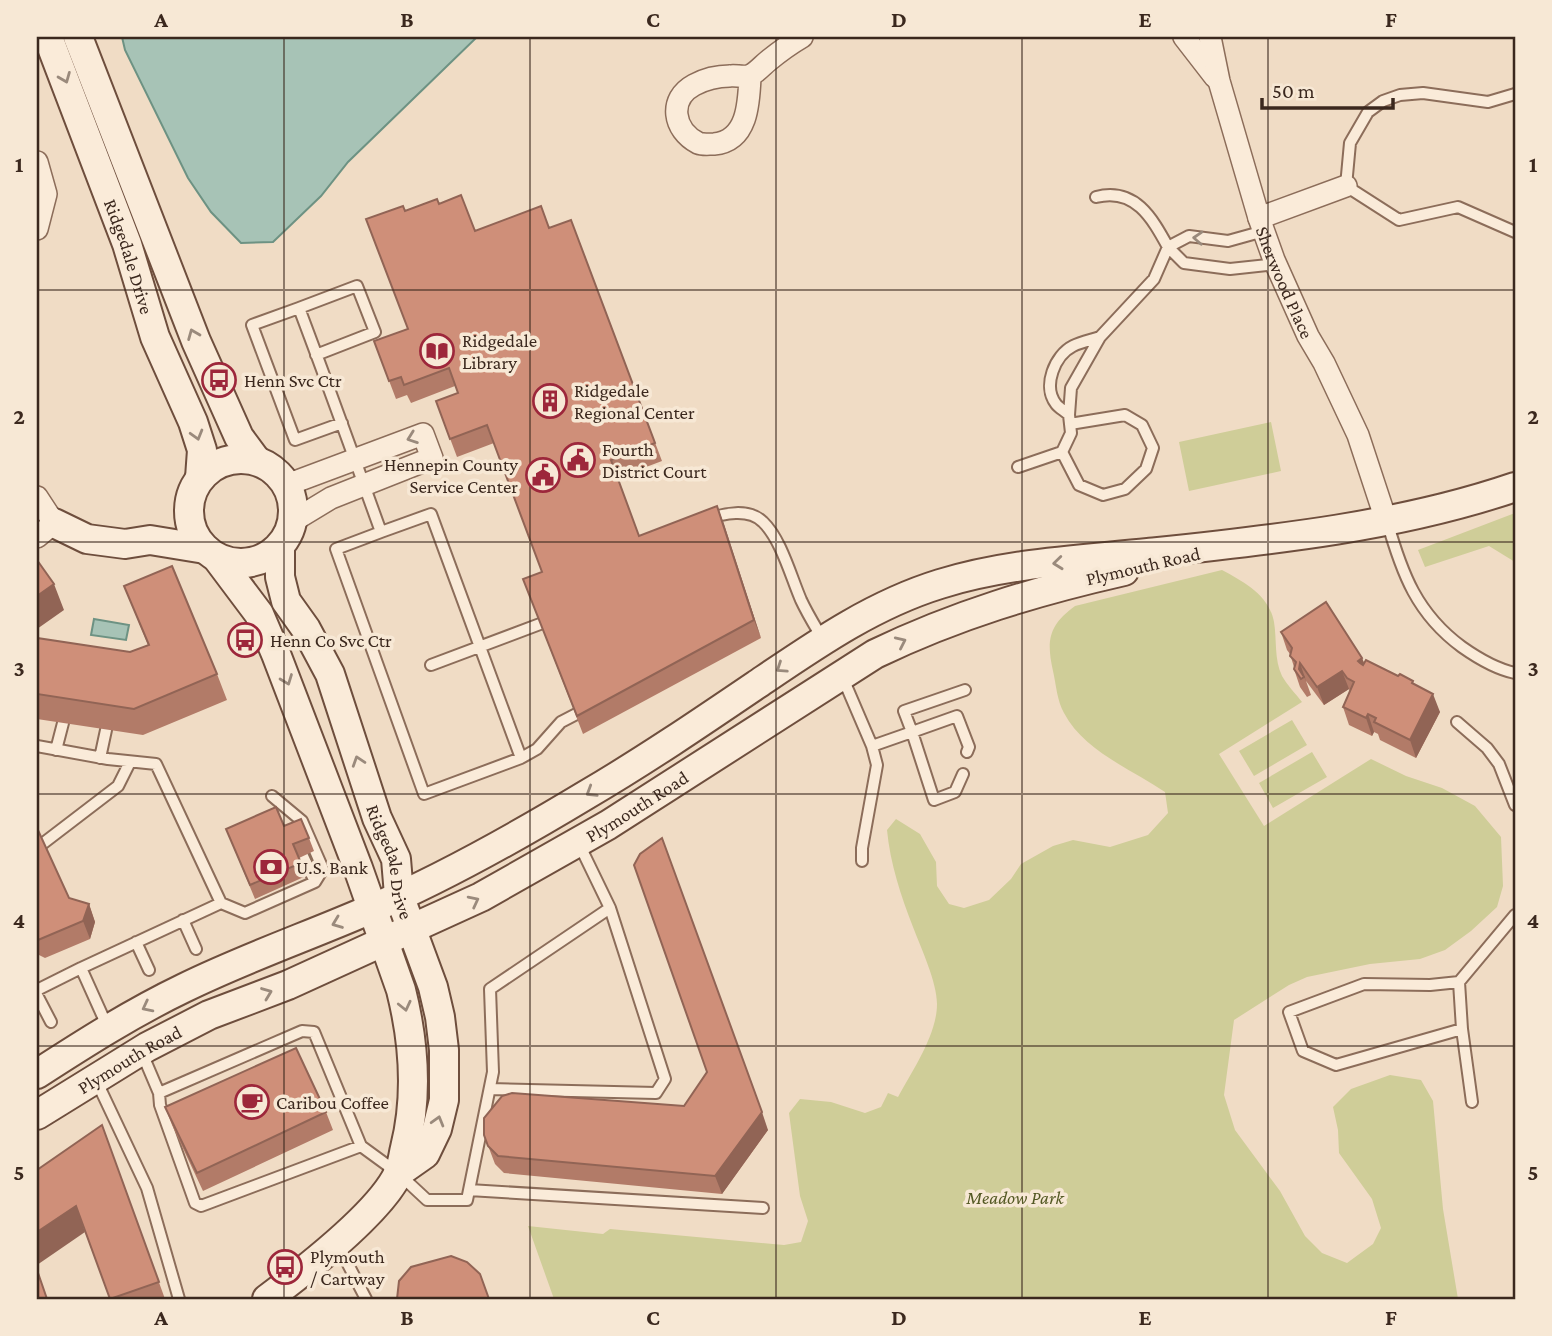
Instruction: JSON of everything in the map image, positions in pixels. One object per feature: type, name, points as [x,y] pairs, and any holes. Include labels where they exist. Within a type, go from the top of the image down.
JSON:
[{"type":"main road","name":"Ridgedale Drive","points":[[48,37],[127,244],[155,337],[193,422],[202,450],[200,478]]},
{"type":"main road","name":"Ridgedale Drive","points":[[78,37],[196,341],[239,437],[256,460]]},
{"type":"main road","points":[[45,530],[125,544],[150,540],[211,554],[236,564],[255,562],[280,547],[293,521],[292,500],[284,481],[272,468],[256,460],[241,458],[211,467],[200,478],[189,505],[190,524],[198,542],[211,554]]},
{"type":"main road","name":"Plymouth Road","points":[[37,1074],[108,1028],[218,972],[373,909],[437,878],[587,795],[823,641],[866,614],[898,599],[966,576],[1023,566],[1248,542],[1386,520],[1453,506],[1515,487]]},
{"type":"main road","points":[[150,540],[189,505]]},
{"type":"main road","name":"Plymouth Road","points":[[37,1115],[141,1051],[209,1015],[288,985],[481,897],[578,842],[875,654],[906,639],[1043,589],[1248,542]]},
{"type":"main road","name":"Ridgedale Drive","points":[[280,547],[280,576],[286,601],[306,629],[330,674],[377,817],[396,859],[400,895],[433,987],[440,1017],[444,1050],[444,1100],[437,1129],[425,1154],[398,1173]]},
{"type":"main road","name":"Ridgedale Drive","points":[[211,554],[264,624],[373,909],[408,1015],[413,1071],[409,1132],[398,1173],[383,1197],[336,1242],[267,1299]]},
{"type":"main road","points":[[823,641],[842,676]]},
{"type":"main road","points":[[37,1057],[61,1042],[108,1028]]},
{"type":"street","points":[[750,76],[786,46],[803,37]]},
{"type":"street","points":[[1184,37],[1219,81]]},
{"type":"street","name":"Sherwood Place","points":[[1210,37],[1219,81],[1276,264],[1308,336],[1325,363],[1358,435],[1386,520]]},
{"type":"street","points":[[37,162],[46,194],[37,229]]},
{"type":"street","points":[[1262,224],[1346,186]]},
{"type":"street","points":[[284,481],[292,483],[423,434],[432,458],[331,498],[293,521]]},
{"type":"street","points":[[37,496],[45,530]]},
{"type":"lane","points":[[1515,94],[1488,102],[1423,93],[1400,95],[1383,101],[1368,112],[1350,144],[1346,186],[1399,220],[1458,207],[1515,232]]},
{"type":"lane","points":[[1096,197],[1110,194],[1134,201],[1152,219],[1168,247],[1184,263],[1230,269],[1276,264]]},
{"type":"lane","points":[[1017,467],[1062,452],[1071,433],[1071,388],[1100,337],[1154,279],[1168,247],[1189,236],[1228,241],[1262,224]]},
{"type":"lane","points":[[316,355],[375,332],[357,286],[252,325],[295,440],[342,423]]},
{"type":"lane","points":[[299,308],[382,532]]},
{"type":"lane","points":[[1069,419],[1055,403],[1050,387],[1052,371],[1060,355],[1072,346],[1100,337]]},
{"type":"lane","points":[[1062,452],[1079,485],[1103,495],[1125,489],[1146,469],[1153,448],[1142,425],[1125,415],[1069,419]]},
{"type":"lane","points":[[694,525],[720,514],[746,513],[762,520],[775,538],[803,604],[823,641]]},
{"type":"lane","points":[[521,758],[430,514],[336,549],[424,794],[521,758],[537,749],[561,722],[599,702]]},
{"type":"lane","points":[[1386,520],[1403,571],[1429,618],[1449,638],[1472,654],[1500,670],[1515,673]]},
{"type":"lane","points":[[431,665],[540,624]]},
{"type":"lane","points":[[842,676],[872,746],[877,765],[862,860]]},
{"type":"lane","points":[[963,774],[956,792],[934,800],[904,711],[965,690]]},
{"type":"lane","points":[[872,746],[957,716],[969,747],[967,752]]},
{"type":"lane","points":[[1457,722],[1487,748],[1499,764],[1515,805]]},
{"type":"lane","points":[[56,750],[63,723]]},
{"type":"lane","points":[[100,758],[106,730]]},
{"type":"lane","points":[[37,746],[100,758],[156,764],[221,903],[245,913],[315,882],[323,869],[302,821],[272,796]]},
{"type":"lane","points":[[40,847],[118,786],[130,762]]},
{"type":"lane","points":[[292,812],[296,837]]},
{"type":"lane","points":[[490,1089],[656,1093],[665,1079],[610,908],[578,842]]},
{"type":"lane","points":[[303,856],[315,882]]},
{"type":"lane","points":[[51,1022],[37,992],[221,903]]},
{"type":"lane","points":[[159,1093],[302,1031],[314,1032],[361,1146],[398,1173],[427,1200],[467,1200],[493,1072],[490,989],[610,908]]},
{"type":"lane","points":[[1472,1102],[1459,982],[1515,915]]},
{"type":"lane","points":[[183,920],[196,949]]},
{"type":"lane","points":[[136,942],[149,970]]},
{"type":"lane","points":[[82,968],[108,1028]]},
{"type":"lane","points":[[1459,982],[1430,985],[1364,984],[1289,1012],[1303,1051],[1336,1065],[1462,1029]]},
{"type":"lane","points":[[141,1051],[159,1093],[160,1105],[195,1203],[201,1206],[361,1146]]},
{"type":"lane","points":[[95,1078],[147,1188],[179,1299]]},
{"type":"lane","points":[[108,1135],[118,1128]]},
{"type":"lane","points":[[469,1190],[763,1208]]},
{"type":"lane","points":[[336,1242],[366,1299]]},
{"type":"lane","points":[[162,1290],[175,1286]]},
{"type":"green space","points":[[1271,422],[1281,471],[1189,491],[1179,442]]},
{"type":"green space","points":[[1515,513],[1515,562],[1489,546],[1425,567],[1418,550]]},
{"type":"green space","name":"Meadow Park","points":[[1222,570],[1254,590],[1267,604],[1274,622],[1279,670],[1302,702],[1219,754],[1264,826],[1371,759],[1406,776],[1442,788],[1475,806],[1501,837],[1503,886],[1497,907],[1445,950],[1420,959],[1370,964],[1307,977],[1289,985],[1234,1020],[1224,1095],[1235,1130],[1280,1191],[1305,1236],[1322,1253],[1347,1263],[1373,1244],[1381,1228],[1372,1199],[1339,1153],[1333,1107],[1351,1089],[1390,1075],[1421,1080],[1433,1101],[1443,1209],[1458,1299],[554,1299],[528,1226],[603,1234],[610,1229],[784,1245],[801,1242],[808,1221],[800,1196],[789,1113],[800,1099],[831,1102],[865,1113],[881,1107],[888,1093],[898,1097],[923,1052],[936,1016],[934,986],[900,891],[887,830],[896,819],[920,834],[936,862],[937,886],[949,904],[964,908],[989,900],[1011,879],[1021,864],[1053,846],[1073,840],[1110,847],[1148,835],[1168,813],[1165,792],[1096,749],[1073,726],[1058,698],[1050,650],[1052,634],[1060,620],[1075,606]]},
{"type":"green space","points":[[1292,720],[1307,745],[1254,776],[1239,751]]},
{"type":"green space","points":[[1312,752],[1327,777],[1273,808],[1259,783]]},
{"type":"shaded area","points":[[122,37],[477,37],[348,162],[321,196],[273,242],[241,243],[211,212],[188,178],[125,50]]},
{"type":"shaded area","points":[[94,619],[129,625],[126,640],[91,635]]},
{"type":"building","name":"Ridgedale Regional Center","points":[[461,195],[475,231],[541,206],[549,228],[571,220],[655,443],[611,460],[639,536],[717,506],[754,620],[577,716],[523,579],[542,572],[487,425],[450,439],[436,401],[458,393],[449,368],[404,385],[401,377],[389,381],[374,341],[408,329],[366,219],[403,206],[405,211],[437,199],[439,204]]},
{"type":"building","points":[[37,560],[54,584],[37,596]]},
{"type":"building","points":[[172,566],[217,674],[134,709],[37,694],[37,638],[130,652],[149,645],[124,586]]},
{"type":"building","points":[[1326,602],[1362,658],[1358,661],[1360,663],[1363,665],[1366,660],[1398,676],[1400,674],[1433,694],[1410,740],[1374,722],[1376,718],[1368,714],[1366,718],[1343,707],[1354,682],[1342,671],[1317,687],[1300,663],[1299,669],[1304,677],[1301,679],[1294,669],[1296,662],[1290,656],[1292,648],[1281,632]]},
{"type":"building","name":"U.S. Bank","points":[[276,807],[284,826],[301,819],[309,838],[293,844],[301,863],[250,885],[226,829]]},
{"type":"building","points":[[37,828],[69,898],[89,904],[83,921],[38,940],[37,939]]},
{"type":"building","points":[[662,838],[762,1112],[715,1176],[498,1156],[488,1146],[484,1135],[484,1118],[502,1096],[512,1093],[684,1106],[707,1072],[634,865],[640,854]]},
{"type":"building","points":[[296,1048],[326,1112],[197,1173],[165,1107]]},
{"type":"building","points":[[102,1125],[159,1282],[110,1299],[76,1206],[37,1232],[37,1170]]},
{"type":"building","points":[[451,1256],[467,1262],[480,1274],[489,1299],[397,1299],[399,1281],[411,1267]]},
{"type":"building","points":[[37,1270],[47,1299],[37,1299]]},
{"type":"place","name":"Ridgedale Library","points":[[437,351]]},
{"type":"place","name":"Henn Svc Ctr","points":[[219,380]]},
{"type":"place","name":"Ridgedale Regional Center","points":[[550,401]]},
{"type":"place","name":"Fourth District Court","points":[[578,460]]},
{"type":"place","name":"Hennepin County Service Center","points":[[543,475]]},
{"type":"place","name":"Henn Co Svc Ctr","points":[[245,640]]},
{"type":"place","name":"U.S. Bank","points":[[271,867]]},
{"type":"place","name":"Caribou Coffee","points":[[252,1102]]},
{"type":"place","name":"Plymouth / Cartway","points":[[285,1267]]}]
